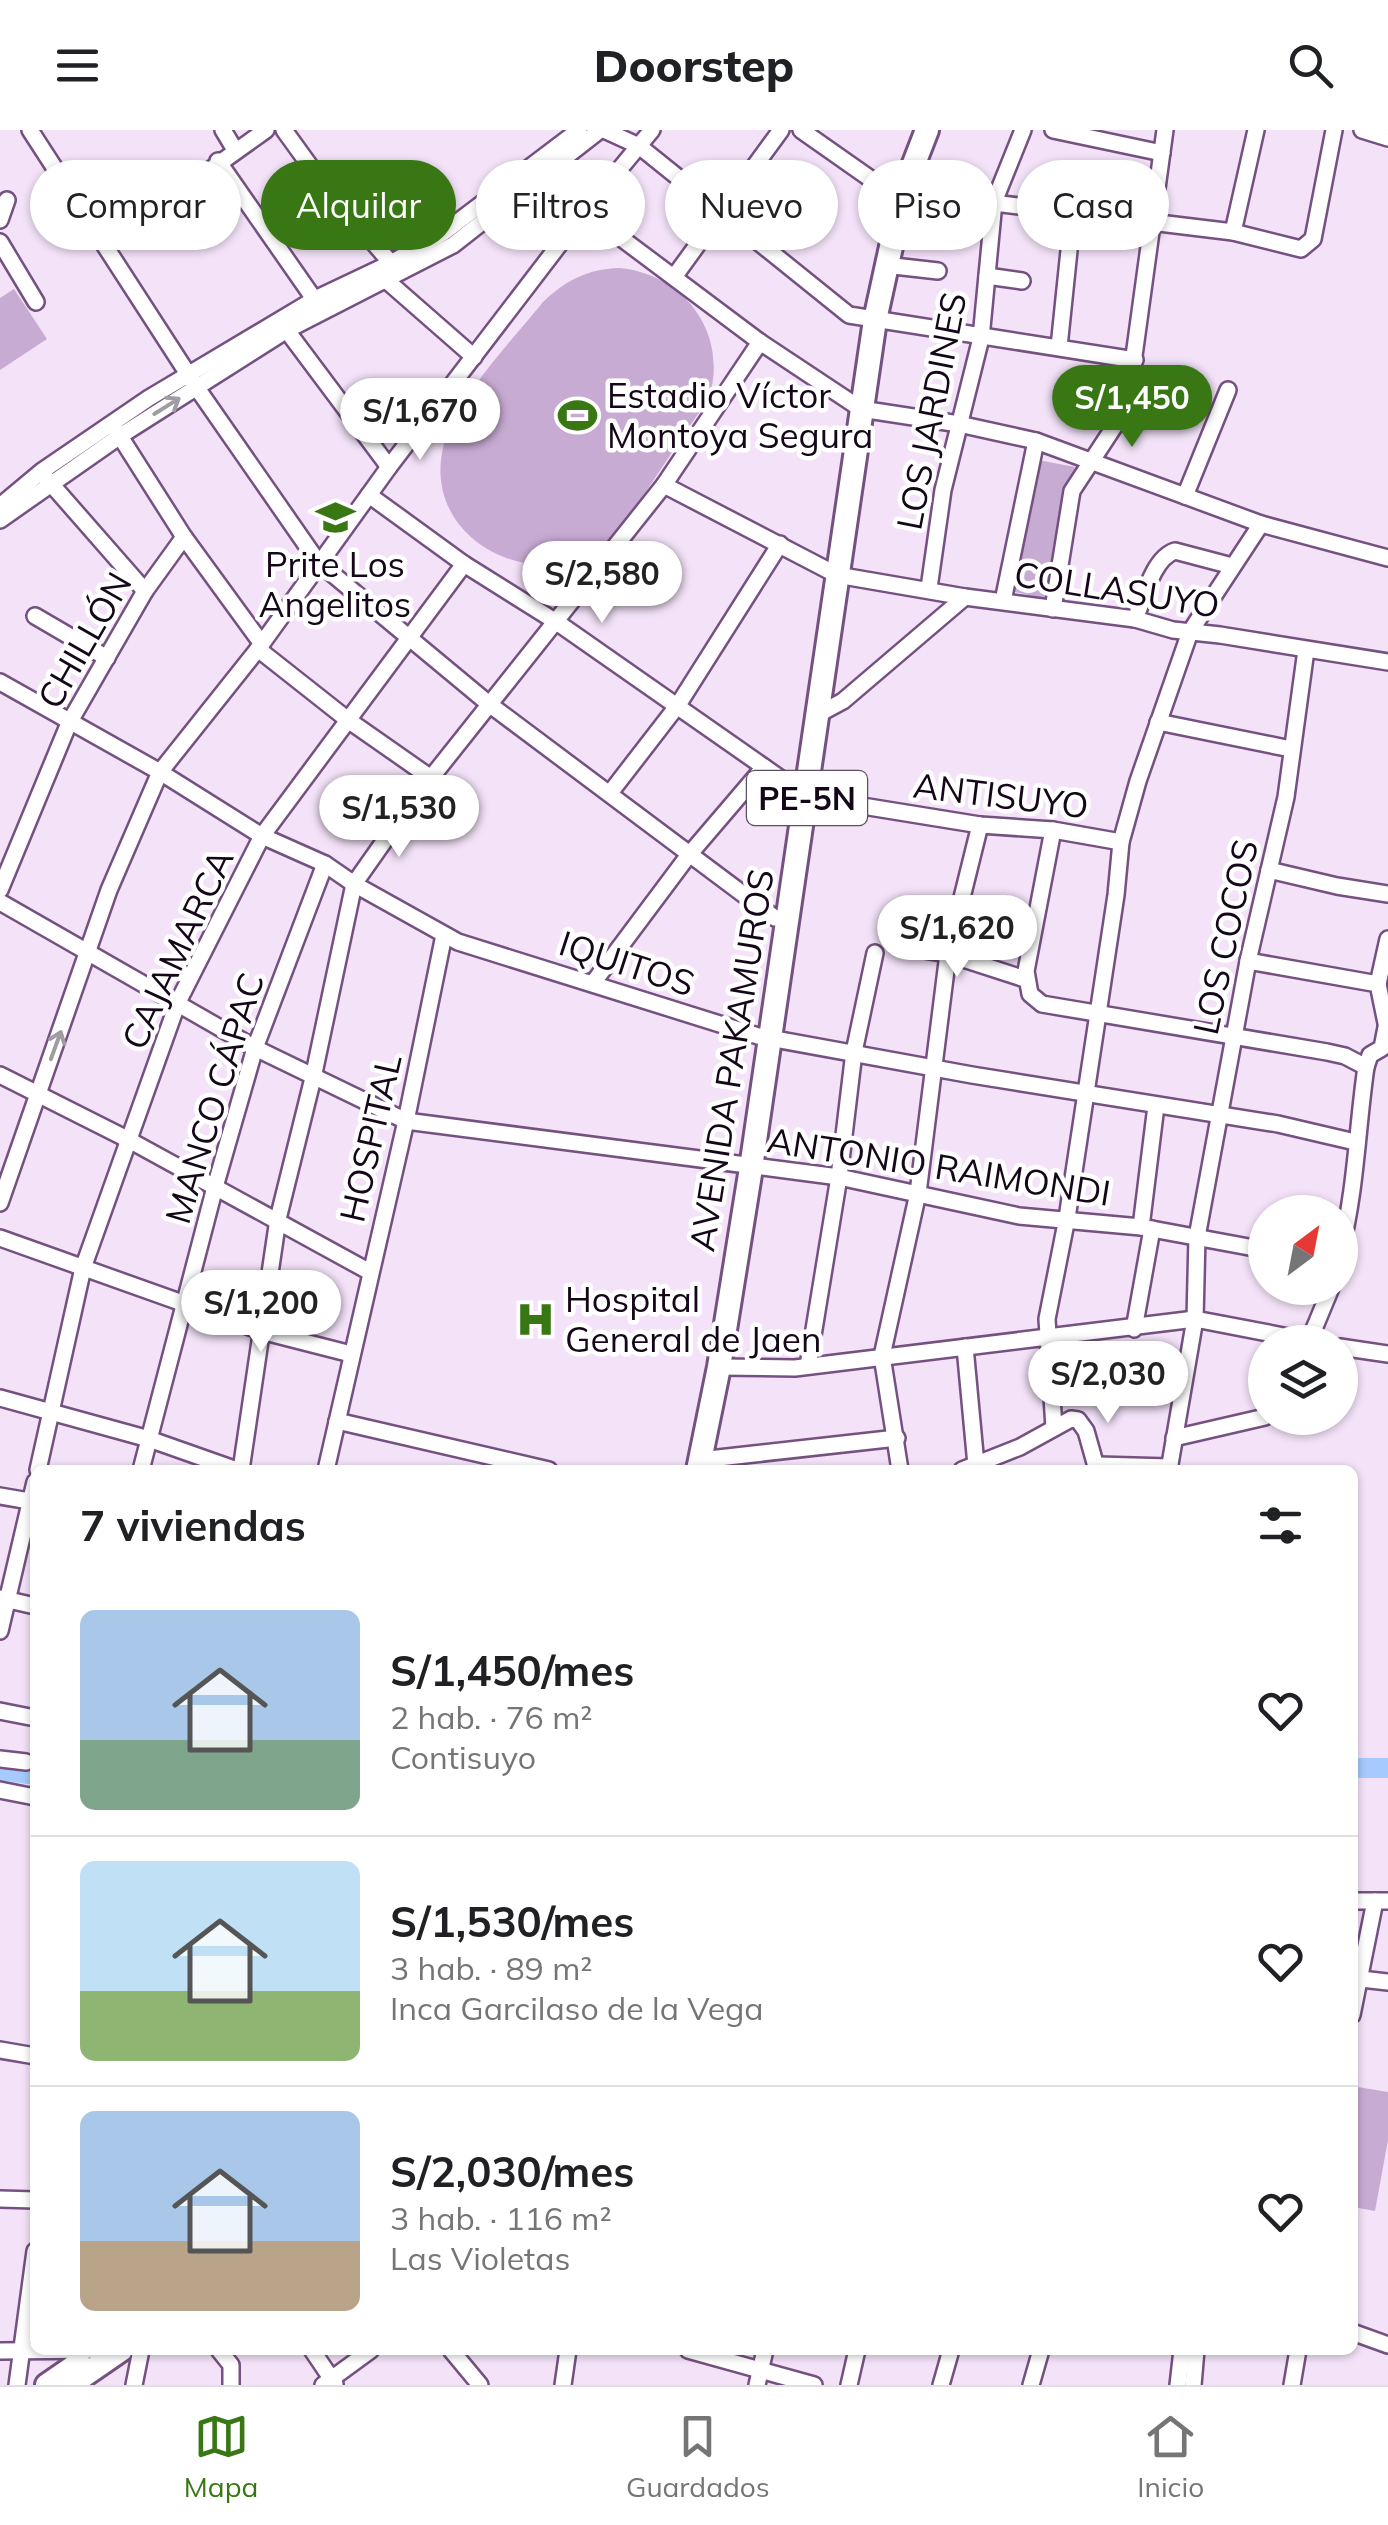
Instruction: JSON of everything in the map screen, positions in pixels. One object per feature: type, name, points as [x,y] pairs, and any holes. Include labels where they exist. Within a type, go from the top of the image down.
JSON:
[{"type":"highway","name":"AVENIDA PAKAMUROS","points":[[904,160],[911,130]]},
{"type":"highway","name":"AVENIDA PAKAMUROS","points":[[912,160],[927,130]]},
{"type":"highway","name":"AVENIDA PAKAMUROS","points":[[695,1465],[719,1367],[830,571],[868,319],[884,250]]},
{"type":"highway","name":"AVENIDA PAKAMUROS","points":[[868,319],[887,250]]},
{"type":"highway","name":"AVENIDA PAKAMUROS","points":[[764,1037],[775,918],[817,715],[830,571]]},
{"type":"highway","name":"AVENIDA PAKAMUROS","points":[[695,1465],[746,1167]]},
{"type":"highway","points":[[47,2385],[91,2355]]},
{"type":"highway","points":[[70,2385],[115,2355]]},
{"type":"street","points":[[30,130],[49,160]]},
{"type":"street","points":[[223,130],[235,150]]},
{"type":"street","points":[[220,160],[266,130]]},
{"type":"street","points":[[284,130],[322,184],[391,263]]},
{"type":"street","points":[[0,506],[193,381],[443,233],[579,130]]},
{"type":"street","points":[[319,305],[386,280],[453,245],[602,130],[639,146],[665,167]]},
{"type":"street","points":[[627,160],[652,130]]},
{"type":"street","points":[[759,160],[781,130]]},
{"type":"street","points":[[801,130],[858,169]]},
{"type":"street","name":"LOS JARDINES","points":[[997,194],[1022,130]]},
{"type":"street","points":[[1053,130],[1162,153]]},
{"type":"street","points":[[1161,160],[1166,130]]},
{"type":"street","points":[[1233,232],[1256,130]]},
{"type":"street","points":[[1169,224],[1233,232],[1301,250],[1309,246],[1314,239],[1334,130]]},
{"type":"street","points":[[1362,130],[1388,138]]},
{"type":"street","points":[[241,194],[319,305]]},
{"type":"street","points":[[0,220],[7,200]]},
{"type":"street","points":[[0,242],[36,302]]},
{"type":"street","points":[[108,250],[318,562],[489,704],[775,918]]},
{"type":"street","points":[[0,1203],[109,890],[160,772],[260,647],[389,466],[555,250]]},
{"type":"street","points":[[637,250],[760,342],[855,405],[1036,441],[1261,524],[1388,558]]},
{"type":"street","points":[[674,277],[694,250]]},
{"type":"street","points":[[769,250],[849,315],[1136,360]]},
{"type":"street","name":"LOS JARDINES","points":[[929,588],[943,490],[981,338],[990,250]]},
{"type":"street","points":[[1059,347],[1069,250]]},
{"type":"street","points":[[1052,609],[1072,492],[1125,412],[1136,360],[1147,250]]},
{"type":"street","points":[[386,280],[391,263]]},
{"type":"street","points":[[885,265],[938,272]]},
{"type":"street","points":[[988,276],[1022,281]]},
{"type":"street","points":[[386,280],[474,356]]},
{"type":"street","points":[[283,326],[389,466]]},
{"type":"street","points":[[240,1465],[278,1219],[354,884],[431,778],[664,485],[760,342]]},
{"type":"street","points":[[1184,496],[1228,390]]},
{"type":"street","points":[[116,429],[260,647],[348,720],[431,778]]},
{"type":"street","points":[[1003,601],[1036,441]]},
{"type":"street","points":[[0,520],[46,477]]},
{"type":"street","points":[[46,477],[145,592]]},
{"type":"street","points":[[664,485],[830,571]]},
{"type":"street","name":"ANTISUYO","points":[[369,495],[801,793],[980,825],[1053,830],[1121,842]]},
{"type":"street","points":[[1054,1428],[1046,1339],[1121,842],[1190,632],[1261,524]]},
{"type":"street","name":"CHILLÓN","points":[[0,890],[69,723],[145,592],[184,537]]},
{"type":"street","points":[[610,793],[678,705],[780,544]]},
{"type":"street","points":[[1135,619],[1160,561],[1169,552],[1175,550],[1232,566]]},
{"type":"street","name":"CAJAMARCA","points":[[39,1465],[83,1268],[178,1002],[262,836],[464,564]]},
{"type":"street","name":"COLLASUYO","points":[[830,571],[965,597],[1135,619],[1172,630],[1388,662]]},
{"type":"street","points":[[817,715],[844,701],[965,597]]},
{"type":"street","points":[[36,616],[107,658]]},
{"type":"street","name":"LOS COCOS","points":[[1194,1319],[1197,1237],[1248,961],[1286,798],[1306,650]]},
{"type":"street","name":"IQUITOS","points":[[0,682],[160,772],[262,836],[325,864],[444,935],[764,1037],[1220,1114],[1355,1142]]},
{"type":"street","points":[[1158,722],[1290,748]]},
{"type":"street","points":[[592,983],[688,856],[764,768]]},
{"type":"street","points":[[900,1465],[882,1356],[918,1193],[948,954],[980,825]]},
{"type":"street","points":[[1053,830],[1025,979],[1030,994],[1042,1004],[1346,1056],[1366,1067]]},
{"type":"street","name":"MANCO CÁPAC","points":[[142,1465],[214,1187],[255,1048],[325,864]]},
{"type":"street","points":[[1269,870],[1388,894]]},
{"type":"street","name":"ANTONIO RAIMONDI","points":[[0,902],[255,1048],[406,1121],[839,1177],[1019,1216],[1146,1228],[1248,1247]]},
{"type":"street","name":"HOSPITAL","points":[[327,1465],[444,935]]},
{"type":"street","points":[[1385,1050],[1387,1020],[1378,984],[1388,940]]},
{"type":"street","points":[[898,946],[948,954],[1025,979]]},
{"type":"street","points":[[808,1366],[839,1177],[854,1052],[875,953]]},
{"type":"street","points":[[1248,961],[1378,984]]},
{"type":"street","points":[[1380,1001],[1372,1027],[1385,1050]]},
{"type":"street","points":[[1351,1195],[1366,1067],[1370,1055],[1385,1050]]},
{"type":"street","points":[[0,1074],[278,1219],[370,1272]]},
{"type":"street","points":[[1134,1329],[1156,1106]]},
{"type":"street","points":[[0,1238],[262,1332],[350,1354]]},
{"type":"street","points":[[719,1367],[796,1368],[1194,1319],[1248,1330]]},
{"type":"street","points":[[1170,1465],[1194,1319]]},
{"type":"street","points":[[965,1347],[969,1465]]},
{"type":"street","points":[[1358,1350],[1388,1354]]},
{"type":"street","points":[[0,1398],[150,1439],[225,1465]]},
{"type":"street","points":[[974,1465],[1020,1447],[1071,1419],[1082,1424],[1096,1465]]},
{"type":"street","points":[[337,1421],[527,1465]]},
{"type":"street","points":[[1174,1438],[1248,1421]]},
{"type":"street","points":[[709,1465],[898,1438]]},
{"type":"street","points":[[0,1496],[30,1501]]},
{"type":"street","points":[[0,1630],[4,1599],[30,1511]]},
{"type":"street","points":[[4,1599],[30,1605]]},
{"type":"street","points":[[0,1711],[30,1717]]},
{"type":"street","points":[[0,1759],[26,1762]]},
{"type":"street","points":[[0,1790],[30,1796]]},
{"type":"street","points":[[1358,1971],[1382,1901]]},
{"type":"street","points":[[1358,1977],[1388,1982]]},
{"type":"street","points":[[0,2050],[30,2055]]},
{"type":"street","points":[[0,2199],[30,2200]]},
{"type":"street","points":[[17,2385],[30,2283]]},
{"type":"street","points":[[1358,2334],[1388,2345]]},
{"type":"street","points":[[0,2352],[30,2352]]},
{"type":"street","points":[[134,2385],[139,2355]]},
{"type":"street","points":[[223,2355],[231,2365],[231,2385]]},
{"type":"street","points":[[315,2355],[330,2383],[365,2355]]},
{"type":"street","points":[[455,2355],[480,2385]]},
{"type":"street","points":[[562,2385],[567,2355]]},
{"type":"street","points":[[700,2355],[758,2378],[814,2385]]},
{"type":"street","points":[[849,2385],[856,2355]]},
{"type":"street","points":[[941,2385],[950,2355]]},
{"type":"street","points":[[1031,2385],[1040,2355]]},
{"type":"street","points":[[1178,2385],[1181,2355]]},
{"type":"street","points":[[1193,2385],[1196,2355]]},
{"type":"street","points":[[1292,2385],[1297,2355]]},
{"type":"shaded area","name":"Estadio Víctor Montoya Segura","points":[[619,268],[663,282],[696,311],[713,351],[709,398],[614,537],[587,556],[557,564],[527,563],[497,554],[472,538],[453,515],[442,486],[442,453],[448,434],[469,394],[543,302],[577,278]]},
{"type":"shaded area","points":[[14,289],[47,339],[0,370],[0,298]]},
{"type":"shaded area","points":[[1038,460],[1075,467],[1047,599],[1010,591]]},
{"type":"shaded area","points":[[1358,2087],[1388,2092],[1388,2140],[1375,2211],[1358,2208]]},
{"type":"waterway","points":[[1358,1768],[1388,1768]]},
{"type":"waterway","points":[[0,1770],[30,1774]]},
{"type":"place","name":"Estadio Víctor Montoya Segura","points":[[577,415]]},
{"type":"place","name":"Prite Los Angelitos","points":[[335,517]]},
{"type":"place","name":"Hospital General de Jaen","points":[[535,1319]]}]
